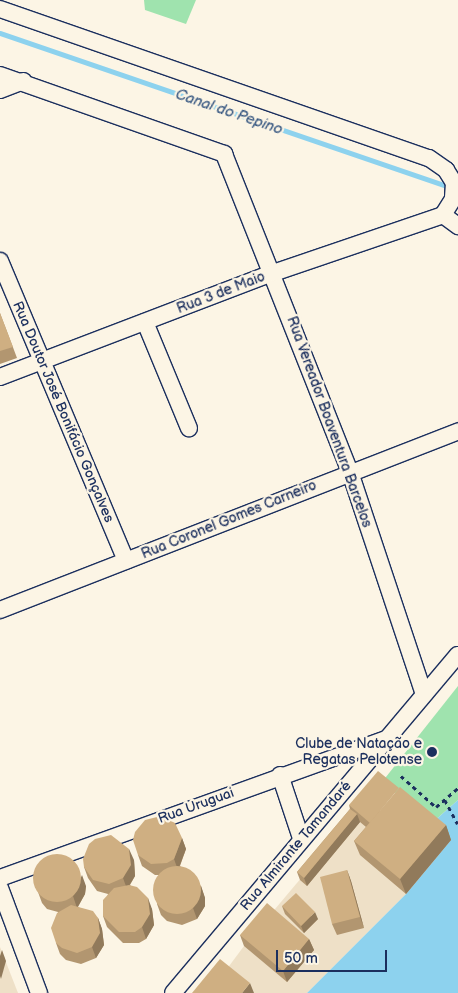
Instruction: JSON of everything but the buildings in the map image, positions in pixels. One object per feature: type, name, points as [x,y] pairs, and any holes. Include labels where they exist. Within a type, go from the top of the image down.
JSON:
[{"type":"street","points":[[0,9],[430,158],[446,170],[453,191],[443,215],[458,226]]},
{"type":"street","points":[[0,75],[23,82]]},
{"type":"street","points":[[0,90],[23,82]]},
{"type":"street","name":"Rua Vereador Boaventura Barcelos","points":[[23,82],[224,154],[273,273],[350,472],[424,694]]},
{"type":"street","name":"Rua 3 de Maio","points":[[0,377],[273,273],[443,215]]},
{"type":"street","name":"Rua Doutor José Bonifácio Gonçalves","points":[[0,262],[126,562]]},
{"type":"street","points":[[145,322],[189,428]]},
{"type":"street","name":"Rua Coronel Gomes Carneiro","points":[[0,610],[458,431]]},
{"type":"street","name":"Rua Almirante Tamandaré","points":[[173,993],[301,838],[389,738],[458,655]]},
{"type":"street","name":"Rua Uruguai","points":[[0,878],[280,775],[389,738]]},
{"type":"street","points":[[280,775],[301,838]]},
{"type":"street","points":[[0,888],[39,993]]},
{"type":"path","points":[[401,776],[436,807],[458,788]]},
{"type":"path","points":[[445,800],[458,824]]},
{"type":"shaded area","points":[[382,782],[406,894],[307,993],[209,993],[244,946]]},
{"type":"shaded area","points":[[0,947],[18,993],[0,993]]},
{"type":"green space","points":[[144,0],[196,0],[186,24],[145,10]]},
{"type":"green space","name":"Clube de Natação e Regatas Pelotense","points":[[458,686],[458,800],[432,823],[382,782]]},
{"type":"water","points":[[458,800],[458,993],[307,993],[406,894],[451,840],[432,823]]},
{"type":"waterway","name":"Canal do Pepino","points":[[0,33],[451,187]]},
{"type":"place","name":"Clube de Natação e Regatas Pelotense","points":[[432,752]]}]
